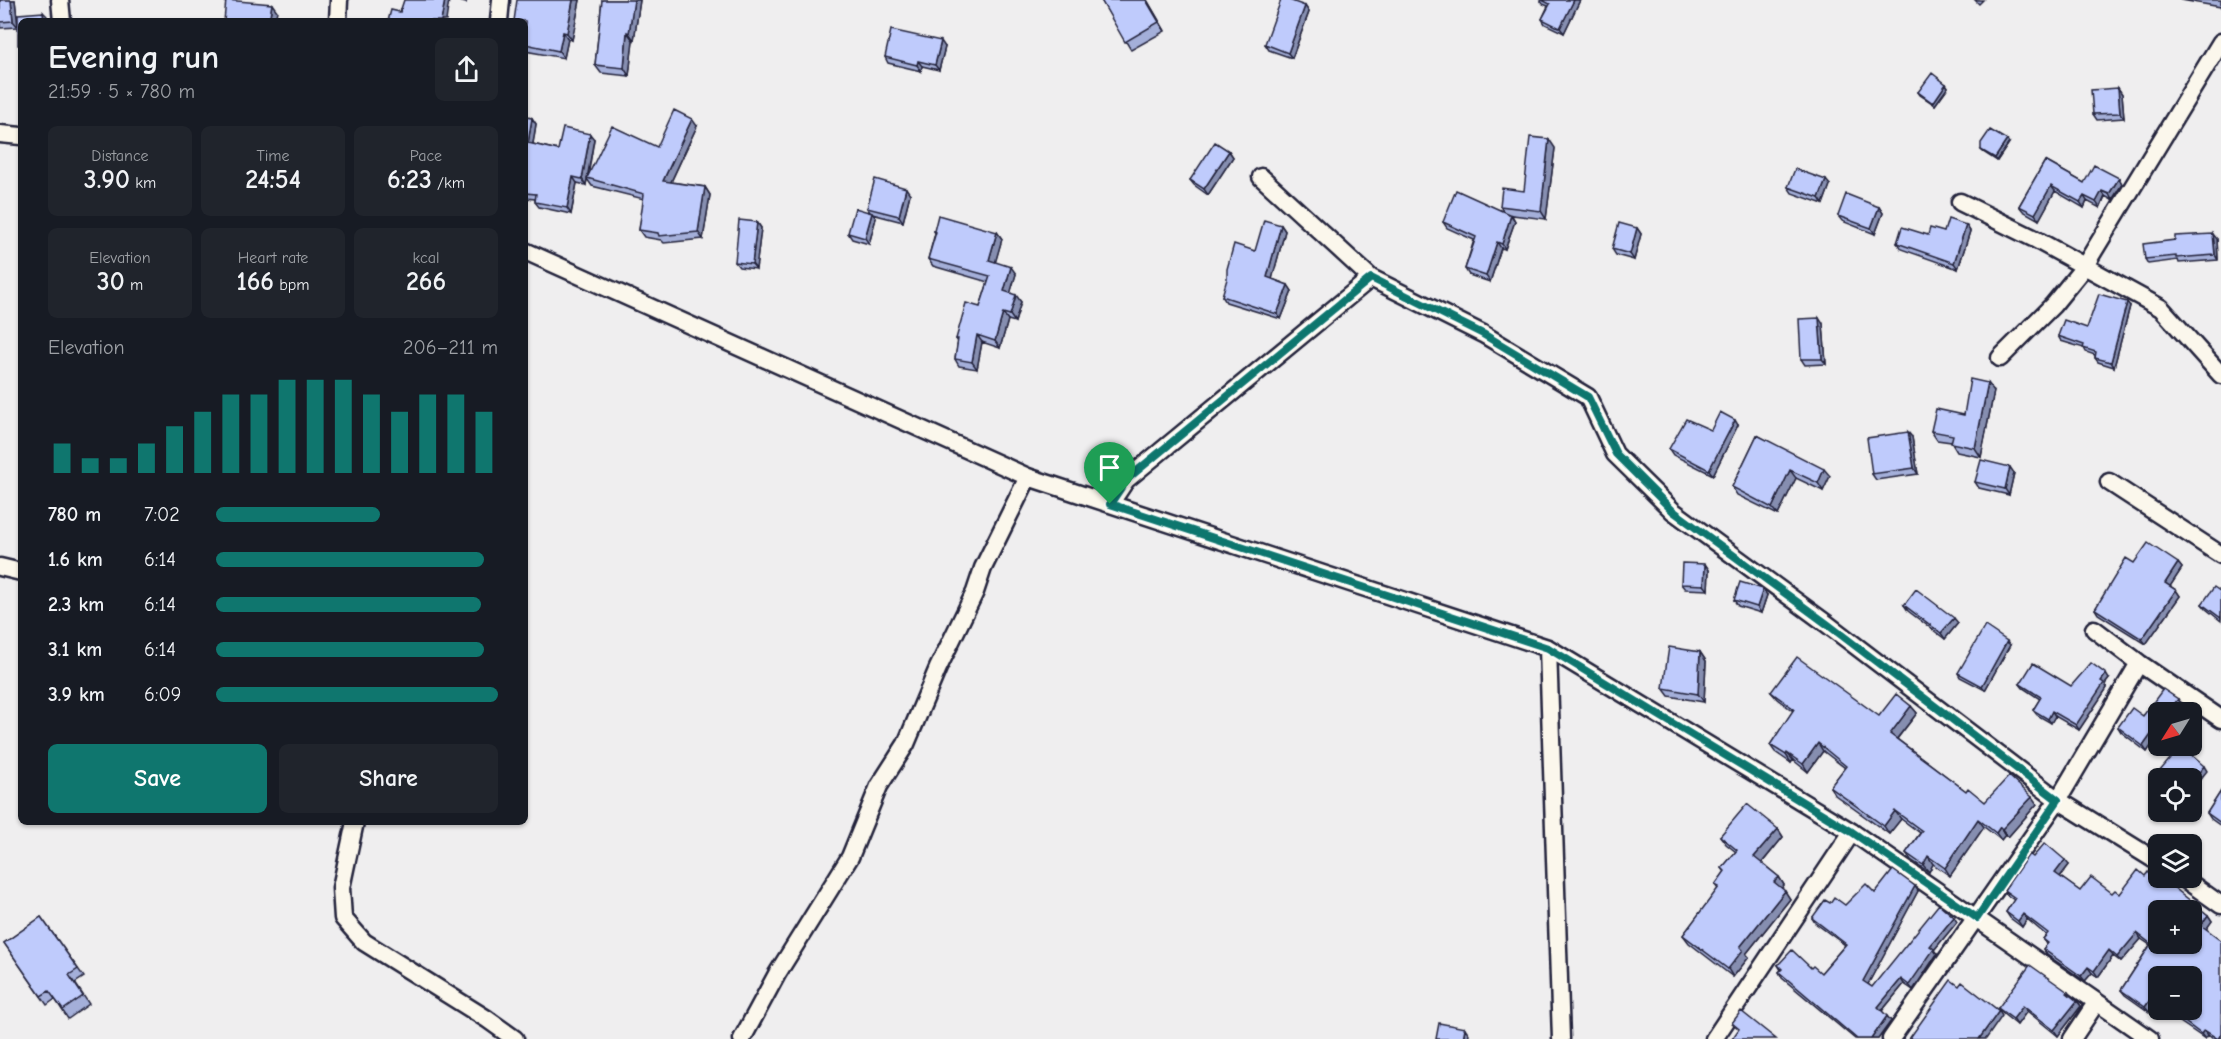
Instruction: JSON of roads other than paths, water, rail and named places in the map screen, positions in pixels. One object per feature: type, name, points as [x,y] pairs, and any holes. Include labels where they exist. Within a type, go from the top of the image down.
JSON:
[{"type":"street","points":[[60,0],[62,18]]},
{"type":"street","points":[[338,18],[339,0]]},
{"type":"street","points":[[499,18],[501,0]]},
{"type":"street","points":[[2000,358],[2052,305],[2084,267],[2221,42]]},
{"type":"street","points":[[0,134],[18,136]]},
{"type":"street","points":[[1261,177],[1371,278],[1483,334],[1588,397],[1616,454],[1673,511],[1827,624],[2058,800],[2148,856]]},
{"type":"street","points":[[1960,202],[2160,308],[2221,375]]},
{"type":"street","points":[[528,252],[1028,477],[1548,648],[1852,832],[2150,1039]]},
{"type":"street","points":[[1110,504],[1126,480],[1371,278]]},
{"type":"street","points":[[742,1039],[777,974],[850,857],[879,786],[906,744],[938,668],[975,592],[982,568],[1028,477]]},
{"type":"street","points":[[2109,482],[2221,555]]},
{"type":"street","points":[[0,567],[18,571]]},
{"type":"street","points":[[2094,628],[2139,663],[2221,719]]},
{"type":"street","points":[[1548,648],[1561,1039]]},
{"type":"street","points":[[1891,1039],[2058,800],[2139,663]]},
{"type":"street","points":[[354,825],[341,888],[343,918],[364,942],[515,1039]]},
{"type":"street","points":[[1714,1039],[1852,832]]},
{"type":"street","points":[[2197,888],[2221,905]]},
{"type":"street","points":[[2072,1039],[2096,1003]]}]
